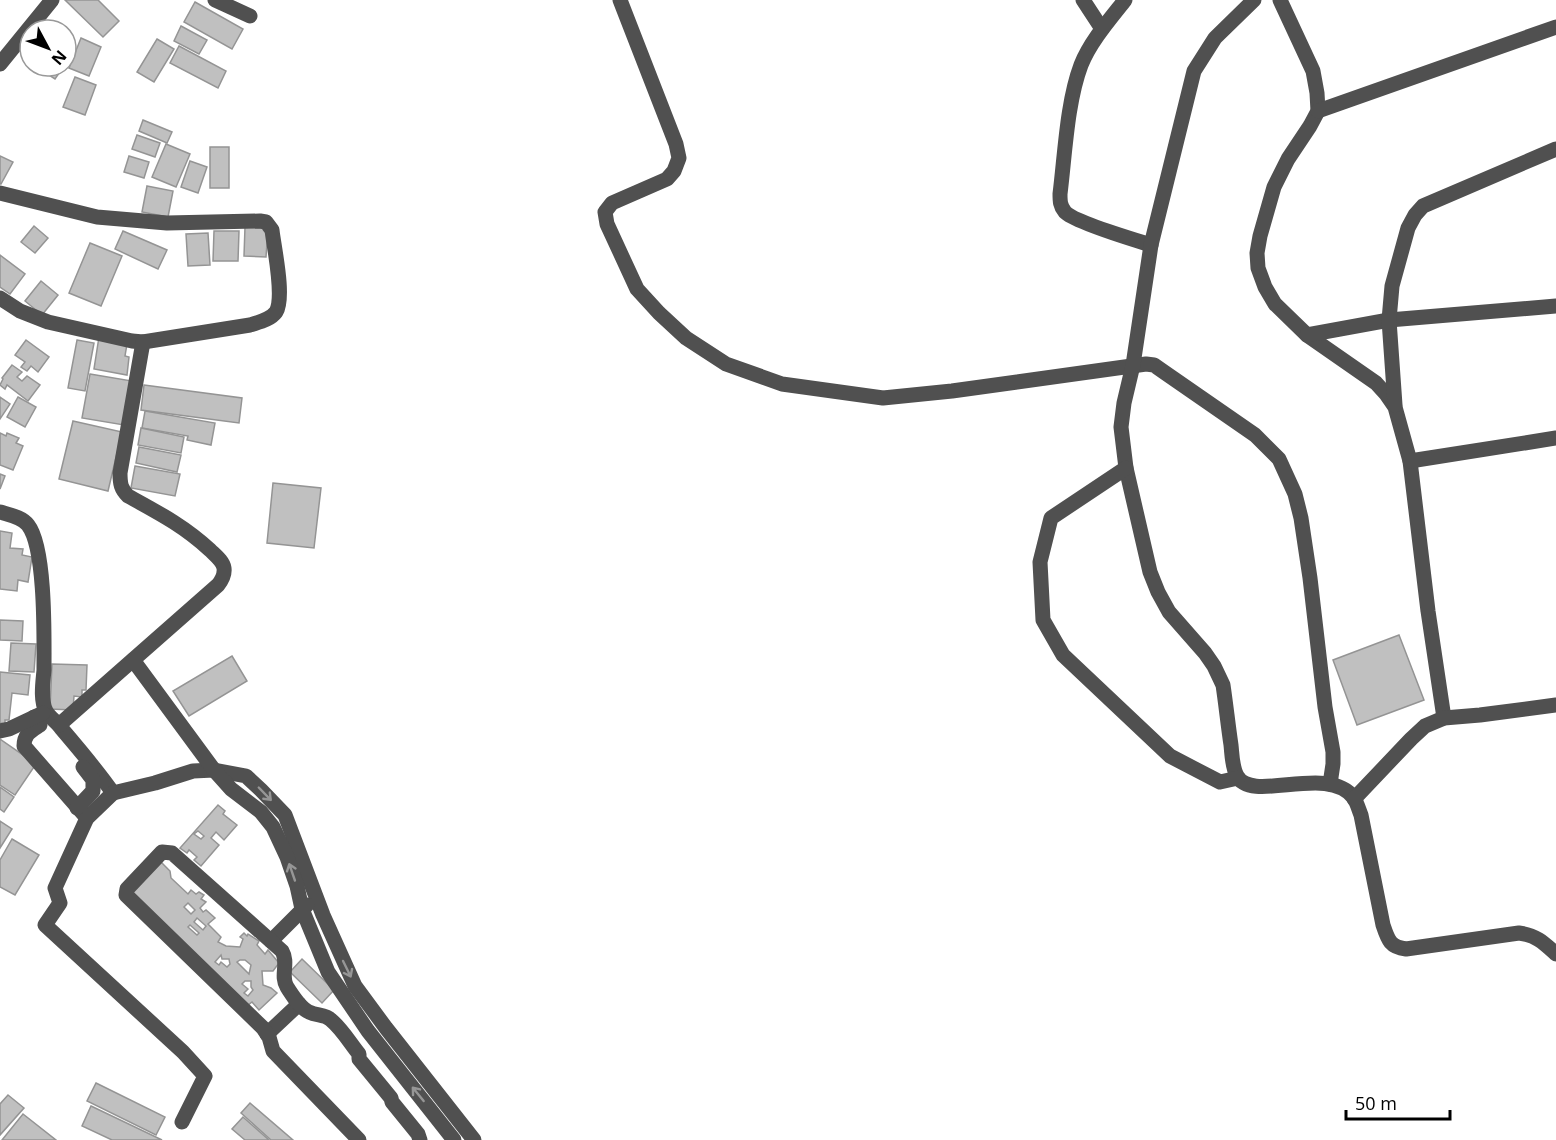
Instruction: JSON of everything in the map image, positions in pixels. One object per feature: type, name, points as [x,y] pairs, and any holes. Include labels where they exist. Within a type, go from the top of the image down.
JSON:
[{"type":"street","points":[[0,64],[52,0]]},
{"type":"street","points":[[215,0],[250,16]]},
{"type":"street","points":[[620,0],[676,144],[679,158],[674,171],[667,179],[612,203],[605,212],[607,224],[637,290],[686,338],[726,364],[782,384],[884,398],[952,391],[1146,364],[1154,366],[1255,435],[1279,459],[1295,494],[1301,518],[1325,707],[1333,752],[1334,764],[1330,784]]},
{"type":"street","points":[[1083,0],[1102,29]]},
{"type":"street","points":[[1125,0],[1102,29],[1082,63],[1074,86],[1060,204],[1064,212],[1076,220],[1151,245]]},
{"type":"street","points":[[1254,0],[1215,38],[1194,71],[1151,245],[1121,427],[1126,468],[1150,572],[1169,612],[1205,653],[1219,674],[1223,685],[1233,763],[1242,783],[1252,787],[1330,784],[1342,788],[1354,798],[1361,815],[1383,925],[1393,945],[1406,949],[1519,933],[1538,938],[1556,954]]},
{"type":"street","points":[[1280,0],[1312,71],[1318,111],[1288,159],[1274,187],[1260,236],[1257,253],[1258,268],[1275,304],[1307,335],[1376,383],[1395,408]]},
{"type":"street","points":[[1318,111],[1556,27]]},
{"type":"street","points":[[1444,718],[1428,611],[1410,461],[1395,408],[1389,320],[1392,286],[1408,228],[1423,206],[1556,150]]},
{"type":"street","points":[[0,193],[98,217],[167,223],[266,222],[272,230],[279,301],[276,312],[267,320],[250,325],[144,342],[48,322],[20,311],[0,298]]},
{"type":"street","points":[[1307,335],[1389,320],[1556,306]]},
{"type":"street","points":[[59,725],[218,585],[225,571],[224,564],[219,558],[197,538],[174,521],[128,496],[120,484],[144,342]]},
{"type":"street","points":[[1410,461],[1556,438]]},
{"type":"street","points":[[1126,468],[1051,519],[1040,562],[1043,620],[1063,655],[1170,756],[1220,782],[1238,778]]},
{"type":"street","points":[[0,512],[19,518],[28,525],[36,540],[40,562],[44,643],[43,701],[40,718],[26,735],[24,746],[82,813]]},
{"type":"street","points":[[133,660],[214,770],[231,789],[261,812],[273,827],[287,857],[297,885],[302,909],[328,972],[368,1031],[454,1140]]},
{"type":"street","points":[[1354,798],[1425,726],[1444,718],[1556,705]]},
{"type":"street","points":[[40,718],[76,756],[93,780],[93,791],[82,813],[56,888],[60,903],[45,925],[183,1052],[205,1076],[182,1122]]},
{"type":"street","points":[[0,731],[40,718],[59,725],[113,793]]},
{"type":"street","points":[[82,813],[113,793],[154,783],[178,774],[214,770],[246,776],[285,815],[327,926],[355,986],[474,1140]]},
{"type":"street","points":[[359,1140],[273,1051],[263,1028],[126,895],[127,889],[162,852],[172,853],[282,951],[286,957],[284,977],[286,985],[299,1004],[311,1014],[331,1019],[359,1054],[359,1059],[418,1134],[420,1140]]},
{"type":"street","points":[[271,941],[316,898]]},
{"type":"street","points":[[267,1034],[299,1004]]},
{"type":"street","points":[[442,1124],[454,1113]]},
{"type":"building","points":[[65,0],[98,0],[119,21],[103,37]]},
{"type":"building","points":[[195,2],[243,29],[232,49],[184,22]]},
{"type":"building","points":[[181,26],[207,40],[199,54],[174,41]]},
{"type":"building","points":[[81,38],[101,47],[89,76],[78,72],[78,46]]},
{"type":"building","points":[[157,39],[174,49],[154,82],[137,72]]},
{"type":"building","points":[[179,46],[226,71],[218,88],[170,63]]},
{"type":"building","points":[[75,78],[96,85],[85,115],[63,107]]},
{"type":"building","points":[[143,120],[172,132],[167,143],[139,131]]},
{"type":"building","points":[[137,135],[160,143],[155,157],[132,149]]},
{"type":"building","points":[[166,144],[190,154],[176,187],[152,177]]},
{"type":"building","points":[[210,147],[229,147],[229,188],[210,188]]},
{"type":"building","points":[[0,156],[13,162],[1,184],[0,184]]},
{"type":"building","points":[[129,156],[149,162],[144,178],[124,172]]},
{"type":"building","points":[[190,161],[207,167],[198,193],[181,187]]},
{"type":"building","points":[[147,186],[173,191],[168,217],[142,212]]},
{"type":"building","points":[[34,226],[48,238],[35,253],[21,242]]},
{"type":"building","points":[[245,227],[268,228],[266,257],[244,256]]},
{"type":"building","points":[[123,231],[167,250],[158,269],[115,249]]},
{"type":"building","points":[[214,231],[239,231],[238,261],[213,261]]},
{"type":"building","points":[[208,233],[210,265],[188,266],[186,234]]},
{"type":"building","points":[[90,243],[122,256],[101,306],[69,293]]},
{"type":"building","points":[[0,255],[25,274],[10,294],[0,287]]},
{"type":"building","points":[[41,281],[58,295],[42,315],[25,301]]},
{"type":"building","points":[[99,337],[127,344],[125,356],[129,357],[127,375],[94,369]]},
{"type":"building","points":[[26,340],[49,357],[38,372],[31,366],[27,371],[21,367],[25,362],[15,355]]},
{"type":"building","points":[[77,340],[94,343],[85,391],[68,388]]},
{"type":"building","points":[[12,365],[22,372],[17,377],[22,381],[27,376],[40,385],[28,401],[7,385],[5,389],[0,385],[2,378]]},
{"type":"building","points":[[90,374],[132,381],[124,425],[82,418]]},
{"type":"building","points":[[144,385],[242,398],[239,423],[141,410]]},
{"type":"building","points":[[0,397],[10,404],[0,419]]},
{"type":"building","points":[[18,397],[36,407],[25,427],[7,417]]},
{"type":"building","points":[[145,411],[215,423],[211,445],[187,440],[188,436],[142,428]]},
{"type":"building","points":[[73,421],[122,432],[108,491],[59,479]]},
{"type":"building","points":[[141,428],[184,437],[181,453],[138,445]]},
{"type":"building","points":[[0,433],[19,438],[16,443],[23,446],[13,470],[0,465]]},
{"type":"building","points":[[139,447],[181,455],[177,472],[136,463]]},
{"type":"building","points":[[135,466],[180,474],[175,496],[131,488]]},
{"type":"building","points":[[0,474],[5,476],[0,489]]},
{"type":"building","points":[[273,483],[321,488],[314,548],[267,543]]},
{"type":"building","points":[[0,531],[12,533],[10,548],[23,549],[22,555],[32,557],[28,582],[18,580],[17,591],[0,589]]},
{"type":"building","points":[[0,620],[23,621],[22,641],[0,640]]},
{"type":"building","points":[[1399,635],[1424,700],[1357,725],[1333,660]]},
{"type":"building","points":[[11,643],[36,644],[34,672],[9,671]]},
{"type":"building","points":[[232,656],[247,681],[189,716],[173,691]]},
{"type":"building","points":[[52,664],[87,665],[86,690],[82,690],[82,697],[74,696],[73,710],[50,709]]},
{"type":"building","points":[[0,672],[30,675],[28,695],[12,693],[9,720],[5,720],[5,724],[0,723]]},
{"type":"building","points":[[0,739],[36,764],[15,795],[0,785]]},
{"type":"building","points":[[0,787],[14,797],[4,812],[0,809]]},
{"type":"building","points":[[218,805],[225,811],[223,814],[237,825],[224,840],[216,832],[211,838],[219,845],[201,866],[194,860],[197,857],[189,850],[187,853],[180,848]],"holes":[[[198,831],[204,836],[201,839],[194,834]]]},
{"type":"building","points":[[0,821],[12,829],[0,848]]},
{"type":"building","points":[[12,839],[39,855],[15,895],[0,887],[0,860]]},
{"type":"building","points":[[160,861],[170,871],[171,878],[188,894],[191,890],[196,894],[199,892],[204,895],[201,899],[206,902],[200,908],[215,918],[208,924],[221,937],[218,942],[226,946],[240,947],[243,939],[240,937],[244,933],[259,941],[257,945],[265,954],[268,950],[279,963],[273,971],[262,971],[263,985],[277,993],[259,1010],[252,1002],[247,1006],[130,894]],"holes":[[[188,903],[195,910],[191,914],[184,907]],[[197,918],[206,926],[203,930],[194,922]],[[190,925],[199,933],[197,935],[188,927]],[[221,955],[222,959],[229,959],[230,964],[227,967],[221,962],[219,965],[215,962]],[[245,960],[251,965],[249,974],[237,962]],[[245,981],[251,981],[253,990],[248,996],[244,993],[248,989],[242,984]]]},
{"type":"building","points":[[302,959],[334,990],[322,1003],[290,972]]},
{"type":"building","points":[[96,1083],[165,1117],[156,1135],[87,1101]]},
{"type":"building","points":[[8,1095],[24,1108],[0,1135],[0,1104]]},
{"type":"building","points":[[250,1103],[293,1140],[271,1140],[241,1113]]},
{"type":"building","points":[[91,1106],[162,1140],[112,1140],[82,1126]]},
{"type":"building","points":[[23,1114],[56,1140],[2,1140]]},
{"type":"building","points":[[243,1117],[269,1140],[245,1140],[232,1129]]}]
